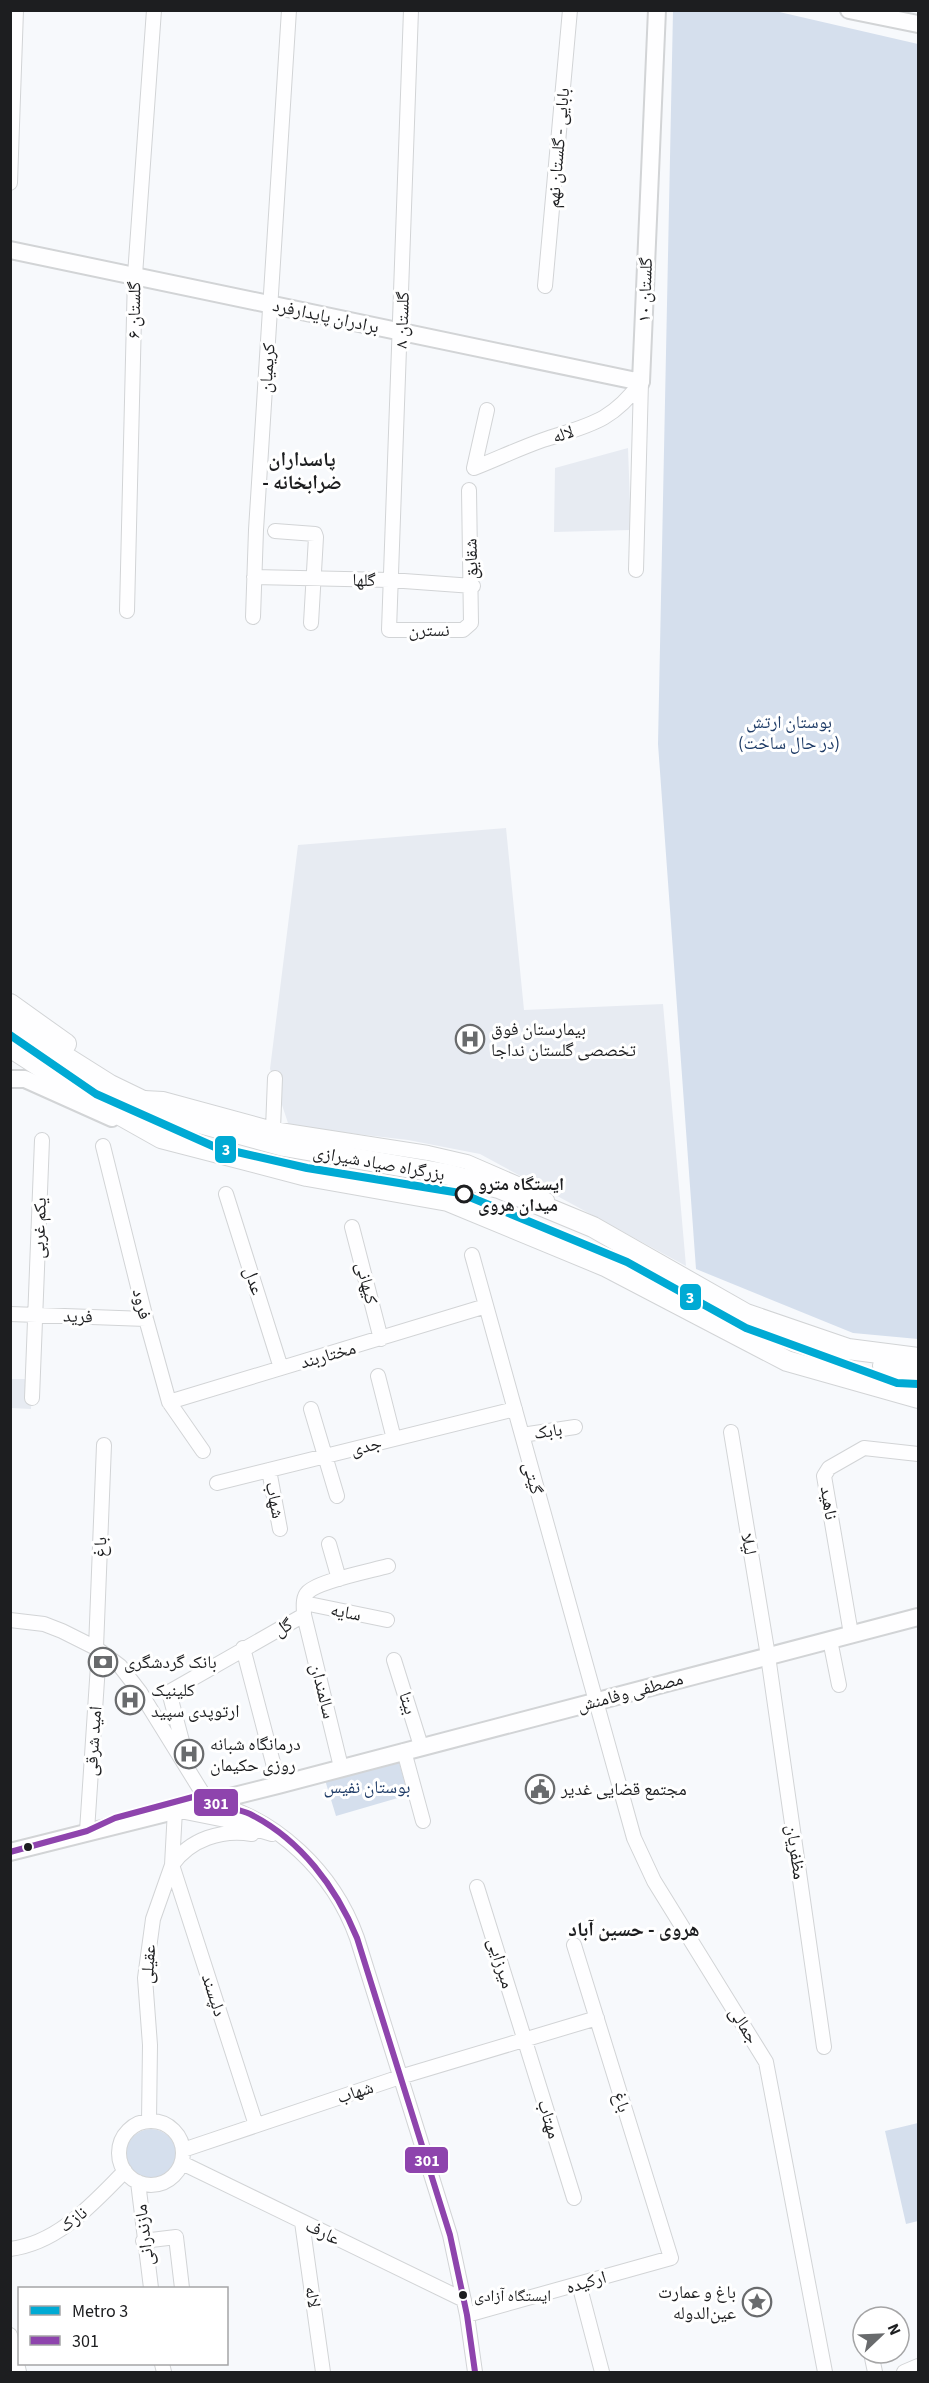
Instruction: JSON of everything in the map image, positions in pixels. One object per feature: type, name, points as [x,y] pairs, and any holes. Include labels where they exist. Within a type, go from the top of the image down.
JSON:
[{"type":"highway","points":[[10,1004],[62,1040],[110,1085]]},
{"type":"highway","name":"بزرگراه صیاد شیرازی","points":[[10,1022],[110,1085],[174,1116],[284,1146],[446,1174],[499,1188],[593,1227],[746,1314],[848,1349],[918,1358]]},
{"type":"highway","name":"بزرگراه صیاد شیرازی","points":[[10,1047],[81,1093],[160,1138],[307,1176],[448,1201],[605,1266],[786,1360],[918,1398]]},
{"type":"highway","points":[[848,1349],[883,1366],[918,1372]]},
{"type":"highway","points":[[868,1384],[918,1392]]},
{"type":"main road","name":"گلستان ۱۰","points":[[641,382],[657,10]]},
{"type":"main road","points":[[856,11],[918,24]]},
{"type":"main road","name":"برادران پایدارفرد","points":[[10,250],[641,382]]},
{"type":"main road","points":[[15,1077],[160,1138]]},
{"type":"main road","name":"مصطفی وفامنش","points":[[10,1852],[87,1831],[117,1827],[175,1810],[206,1798],[244,1793],[918,1617]]},
{"type":"main road","name":"مصطفی وفامنش","points":[[87,1831],[115,1818],[206,1798],[277,1778],[341,1767]]},
{"type":"street","points":[[10,183],[16,10]]},
{"type":"street","name":"گلستان ۶","points":[[127,611],[135,275],[154,10]]},
{"type":"street","name":"کریمیان","points":[[253,617],[289,10]]},
{"type":"street","name":"گلستان ۸","points":[[389,630],[411,10]]},
{"type":"street","name":"بابایی - گلستان نهم","points":[[545,286],[570,10]]},
{"type":"street","name":"لاله","points":[[487,410],[474,468],[542,440],[598,423],[628,400],[641,382]]},
{"type":"street","name":"گلستان ۱۰","points":[[636,570],[641,382]]},
{"type":"street","name":"شقایق","points":[[468,628],[471,623],[472,586],[469,490]]},
{"type":"street","points":[[275,531],[315,534],[310,623]]},
{"type":"street","name":"گلها","points":[[254,577],[390,580],[472,586]]},
{"type":"street","name":"نسترن","points":[[389,630],[463,630],[468,628]]},
{"type":"street","points":[[273,1129],[275,1078]]},
{"type":"street","points":[[138,1098],[163,1099],[273,1129],[428,1153],[467,1162],[520,1185],[593,1227]]},
{"type":"street","name":"یکم غربی","points":[[32,1398],[42,1140]]},
{"type":"street","name":"فرود","points":[[103,1146],[169,1402],[203,1452]]},
{"type":"street","name":"عدل","points":[[226,1194],[281,1368]]},
{"type":"street","name":"کیهانی","points":[[352,1227],[381,1339]]},
{"type":"street","name":"گیتی","points":[[472,1255],[595,1701]]},
{"type":"street","name":"مختاربند","points":[[169,1402],[486,1306]]},
{"type":"street","name":"فرید","points":[[10,1314],[146,1319]]},
{"type":"street","points":[[378,1376],[394,1439]]},
{"type":"street","points":[[311,1409],[337,1496]]},
{"type":"street","name":"جدی","points":[[217,1483],[514,1409]]},
{"type":"street","name":"بابک","points":[[522,1435],[575,1427]]},
{"type":"street","name":"لیلا","points":[[731,1432],[768,1656]]},
{"type":"street","name":"باغ","points":[[97,1649],[104,1445]]},
{"type":"street","name":"ناهید","points":[[851,1634],[824,1476],[829,1468],[864,1448],[918,1454]]},
{"type":"street","name":"شهاب","points":[[269,1470],[280,1529]]},
{"type":"street","points":[[329,1544],[339,1579]]},
{"type":"street","name":"گل","points":[[169,1692],[304,1609],[309,1591],[339,1579],[388,1566]]},
{"type":"street","name":"سایه","points":[[304,1609],[387,1620]]},
{"type":"street","name":"سالمندان","points":[[304,1609],[341,1767]]},
{"type":"street","points":[[10,1620],[44,1624],[97,1649],[120,1666],[140,1692],[206,1798],[267,1824],[335,1892],[348,1914],[450,2235],[467,2315],[475,2373]]},
{"type":"street","points":[[830,1640],[839,1685]]},
{"type":"street","points":[[243,1648],[277,1778]]},
{"type":"street","name":"امید شرقی","points":[[87,1831],[97,1649]]},
{"type":"street","name":"مظفریان","points":[[768,1656],[824,2048]]},
{"type":"street","name":"بیتا","points":[[394,1660],[421,1746]]},
{"type":"street","points":[[140,1692],[169,1692],[191,1775]]},
{"type":"street","name":"جمالی","points":[[595,1701],[634,1838],[654,1881],[766,2062],[825,2373]]},
{"type":"street","points":[[404,1751],[423,1821]]},
{"type":"street","points":[[226,1805],[244,1793]]},
{"type":"street","points":[[175,1810],[225,1820],[283,1838]]},
{"type":"street","name":"عقیلی","points":[[149,2121],[150,2045],[145,1978],[153,1919],[172,1864],[175,1810]]},
{"type":"street","points":[[172,1864],[188,1848],[214,1835],[242,1832],[283,1838]]},
{"type":"street","name":"دلپسند","points":[[172,1864],[256,2125]]},
{"type":"street","name":"میرزایی","points":[[477,1887],[525,2040]]},
{"type":"street","name":"باغ","points":[[574,1945],[670,2259]]},
{"type":"street","name":"شهاب","points":[[182,2156],[256,2125],[400,2077],[597,2018]]},
{"type":"street","name":"مهتاب","points":[[525,2040],[574,2198]]},
{"type":"street","points":[[149,2121],[168,2125],[176,2132],[182,2156],[169,2180],[159,2184],[138,2182],[125,2171],[119,2156],[124,2136],[139,2123],[149,2121]]},
{"type":"street","name":"عارف","points":[[182,2156],[302,2222],[464,2300]]},
{"type":"street","name":"نازک","points":[[10,2249],[43,2239],[72,2221],[125,2171]]},
{"type":"street","name":"مازندرانی","points":[[138,2182],[143,2241],[151,2287]]},
{"type":"street","name":"لاله","points":[[302,2222],[323,2373]]},
{"type":"street","points":[[143,2241],[176,2237],[182,2287]]},
{"type":"street","name":"ارکیده","points":[[467,2315],[670,2259]]},
{"type":"street","points":[[579,2284],[602,2373]]},
{"type":"street","points":[[10,2335],[19,2373]]},
{"type":"street","points":[[904,2373],[918,2366]]},
{"type":"shaded area","points":[[628,448],[631,530],[554,532],[555,468]]},
{"type":"shaded area","name":"بیمارستان فوق تخصصی گلستان نداجا","points":[[506,828],[524,1010],[663,1004],[686,1266],[480,1154],[408,1140],[289,1126],[270,1069],[298,845]]},
{"type":"shaded area","points":[[11,1379],[32,1379],[31,1409],[11,1408]]},
{"type":"green space","name":"بوستان ارتش (در حال ساخت)","points":[[673,11],[775,11],[918,44],[918,1339],[853,1333],[696,1269],[658,744]]},
{"type":"green space","name":"بوستان نفیس","points":[[398,1758],[408,1795],[336,1816],[325,1780]]},
{"type":"green space","points":[[918,2123],[918,2221],[906,2224],[885,2131]]},
{"type":"green space","points":[[151,2129],[160,2131],[171,2140],[176,2154],[174,2163],[165,2174],[151,2179],[142,2177],[131,2168],[126,2154],[128,2145],[137,2134]]},
{"type":"metro line","name":"3","points":[[10,1035],[96,1094],[215,1147],[307,1168],[460,1193],[627,1262],[746,1328],[897,1383],[918,1384]]},
{"type":"transit line","name":"301","points":[[10,1852],[87,1831],[115,1818],[204,1794],[220,1805],[250,1814],[268,1824],[285,1837],[314,1866],[338,1901],[357,1938],[450,2235],[467,2315],[475,2372]]},
{"type":"place","name":"بیمارستان فوق تخصصی گلستان نداجا","points":[[470,1039]]},
{"type":"place","name":"ایستگاه مترو میدان هروی","points":[[464,1194]]},
{"type":"place","name":"بانک گردشگری","points":[[103,1662]]},
{"type":"place","name":"کلینیک ارتوپدی سپید","points":[[130,1700]]},
{"type":"place","name":"درمانگاه شبانه روزی حکیمان","points":[[189,1754]]},
{"type":"place","name":"مجتمع قضایی غدیر","points":[[540,1789]]},
{"type":"place","name":"ایستگاه آزادی","points":[[463,2295]]},
{"type":"place","name":"باغ و عمارت عین‌الدوله","points":[[757,2302]]},
{"type":"district","name":"پاسداران - ضرابخانه","points":[[302,470]]},
{"type":"district","name":"هروی - حسین آباد","points":[[634,1929]]}]
